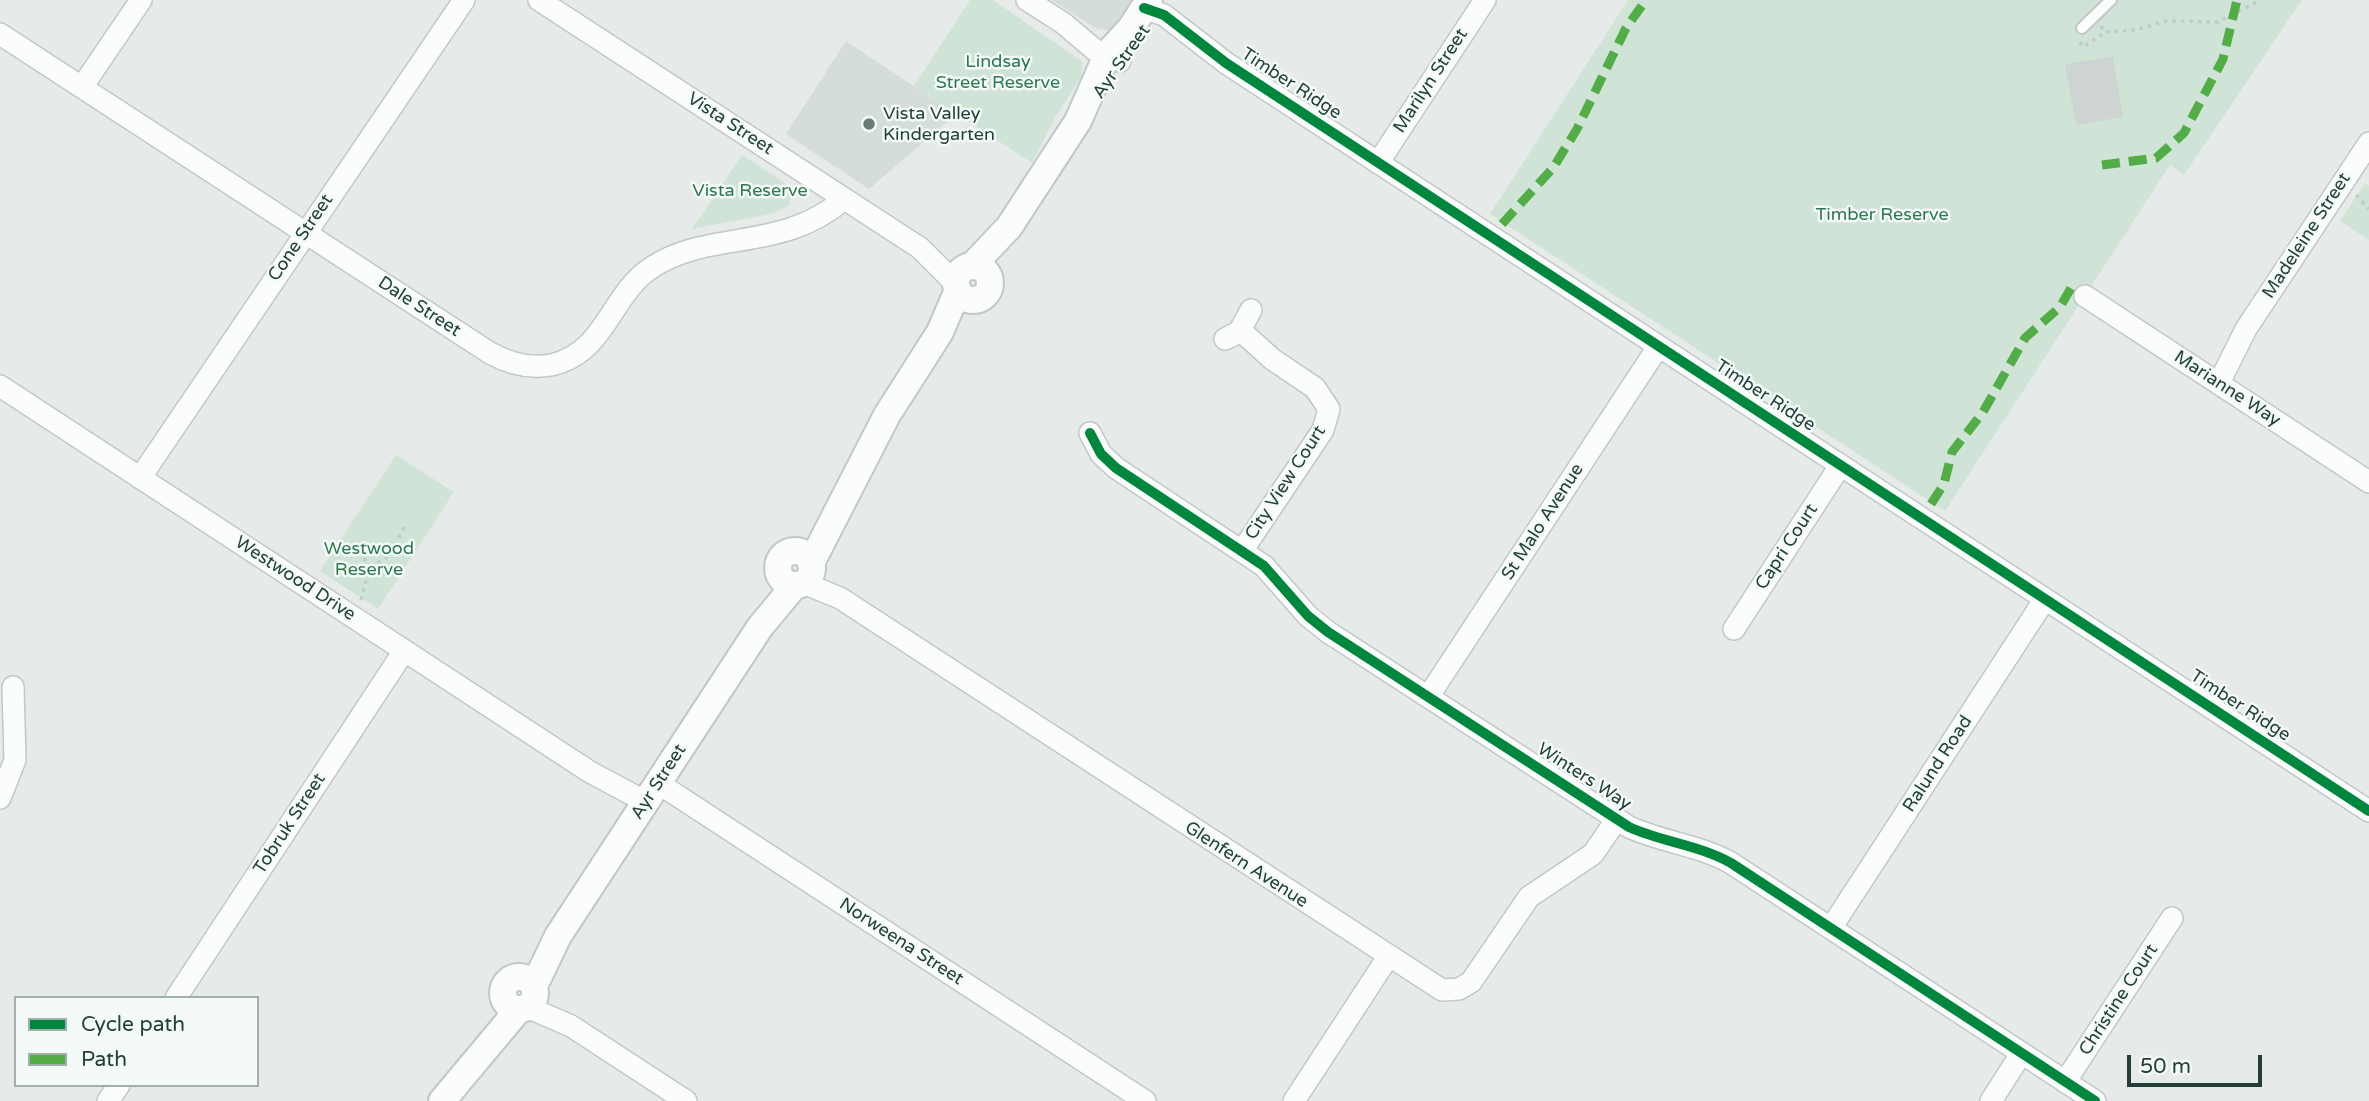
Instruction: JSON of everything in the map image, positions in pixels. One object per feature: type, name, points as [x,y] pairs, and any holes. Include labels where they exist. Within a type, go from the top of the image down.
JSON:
[{"type":"street","points":[[82,87],[141,0]]},
{"type":"street","name":"Cone Street","points":[[140,478],[464,0]]},
{"type":"street","name":"Vista Street","points":[[539,0],[969,280]]},
{"type":"street","points":[[1027,0],[1112,55]]},
{"type":"street","name":"Marilyn Street","points":[[1378,163],[1485,0]]},
{"type":"street","name":"Timber Ridge","points":[[1153,8],[1226,63],[2369,811]]},
{"type":"street","name":"Ayr Street","points":[[442,1101],[522,995],[798,570],[814,534],[841,503],[887,415],[940,332],[969,280],[1009,226],[1077,121],[1104,90],[1112,55],[1153,8]]},
{"type":"street","name":"Dale Street","points":[[0,34],[490,353],[514,364],[541,366],[567,360],[586,349],[636,282],[663,261],[689,252],[783,234],[811,221],[844,199]]},
{"type":"street","name":"Madeleine Street","points":[[2212,379],[2369,143]]},
{"type":"street","name":"Marianne Way","points":[[2084,296],[2369,482]]},
{"type":"street","name":"City View Court","points":[[1242,551],[1322,430],[1329,409],[1315,388],[1233,335],[1251,310]]},
{"type":"street","name":"St Malo Avenue","points":[[1428,697],[1658,347]]},
{"type":"street","name":"Westwood Drive","points":[[0,386],[590,772],[610,791],[648,799]]},
{"type":"street","name":"Winters Way","points":[[1090,433],[1101,454],[1116,468],[1242,551],[1274,576],[1317,623],[1428,697],[1617,819],[1657,839],[1719,856],[2095,1101]]},
{"type":"street","name":"Capri Court","points":[[1734,629],[1840,466]]},
{"type":"street","name":"Glenfern Avenue","points":[[798,570],[1442,990],[1466,986],[1529,897],[1593,854],[1617,819]]},
{"type":"street","name":"Ralund Road","points":[[1831,928],[2045,600]]},
{"type":"street","name":"Tobruk Street","points":[[177,996],[404,651]]},
{"type":"street","points":[[0,798],[15,760],[13,687]]},
{"type":"street","name":"Norweena Street","points":[[648,799],[1145,1101]]},
{"type":"street","name":"Christine Court","points":[[2066,1082],[2172,918]]},
{"type":"street","points":[[1294,1101],[1388,957]]},
{"type":"street","points":[[522,995],[686,1101]]},
{"type":"street","points":[[1991,1101],[2021,1054]]},
{"type":"lane","points":[[2081,28],[2111,0]]},
{"type":"path","points":[[2094,16],[2104,32],[2117,32],[2166,21],[2218,22],[2261,0]]},
{"type":"path","points":[[2355,194],[2369,209]]},
{"type":"path","points":[[369,569],[389,556],[406,524]]},
{"type":"path","points":[[360,602],[366,590],[369,569],[361,550]]},
{"type":"shaded area","points":[[1052,0],[1142,0],[1122,32],[1097,29]]},
{"type":"shaded area","name":"Vista Valley Kindergarten","points":[[846,41],[956,114],[869,189],[786,134]]},
{"type":"green space","name":"Lindsay Street Reserve","points":[[970,0],[993,0],[1083,62],[1081,77],[1055,118],[1032,163],[914,86]]},
{"type":"green space","name":"Timber Reserve","points":[[1628,0],[2302,0],[2184,175],[2170,165],[1945,511],[1490,214]]},
{"type":"green space","name":"Vista Reserve","points":[[742,155],[785,183],[791,192],[789,205],[775,213],[692,229]]},
{"type":"green space","points":[[2365,183],[2369,186],[2369,240],[2340,221]]},
{"type":"green space","name":"Westwood Reserve","points":[[396,455],[454,492],[378,609],[320,571]]},
{"type":"building","points":[[2112,57],[2122,116],[2077,124],[2066,65]]},
{"type":"marked path","points":[[1502,224],[1553,168],[1577,129],[1626,28],[1646,0]]},
{"type":"marked path","points":[[2102,165],[2156,158],[2184,133],[2223,59],[2237,0]]},
{"type":"marked path","points":[[1931,504],[1944,484],[1952,452],[1983,412],[2025,338],[2060,307],[2071,288]]},
{"type":"cycle path","points":[[1144,8],[1164,15],[1226,63],[2369,811]]},
{"type":"cycle path","points":[[1090,433],[1101,454],[1116,468],[1264,566],[1308,616],[1328,632],[1629,827],[1731,863],[2095,1101]]},
{"type":"place","name":"Vista Valley Kindergarten","points":[[869,124]]}]
